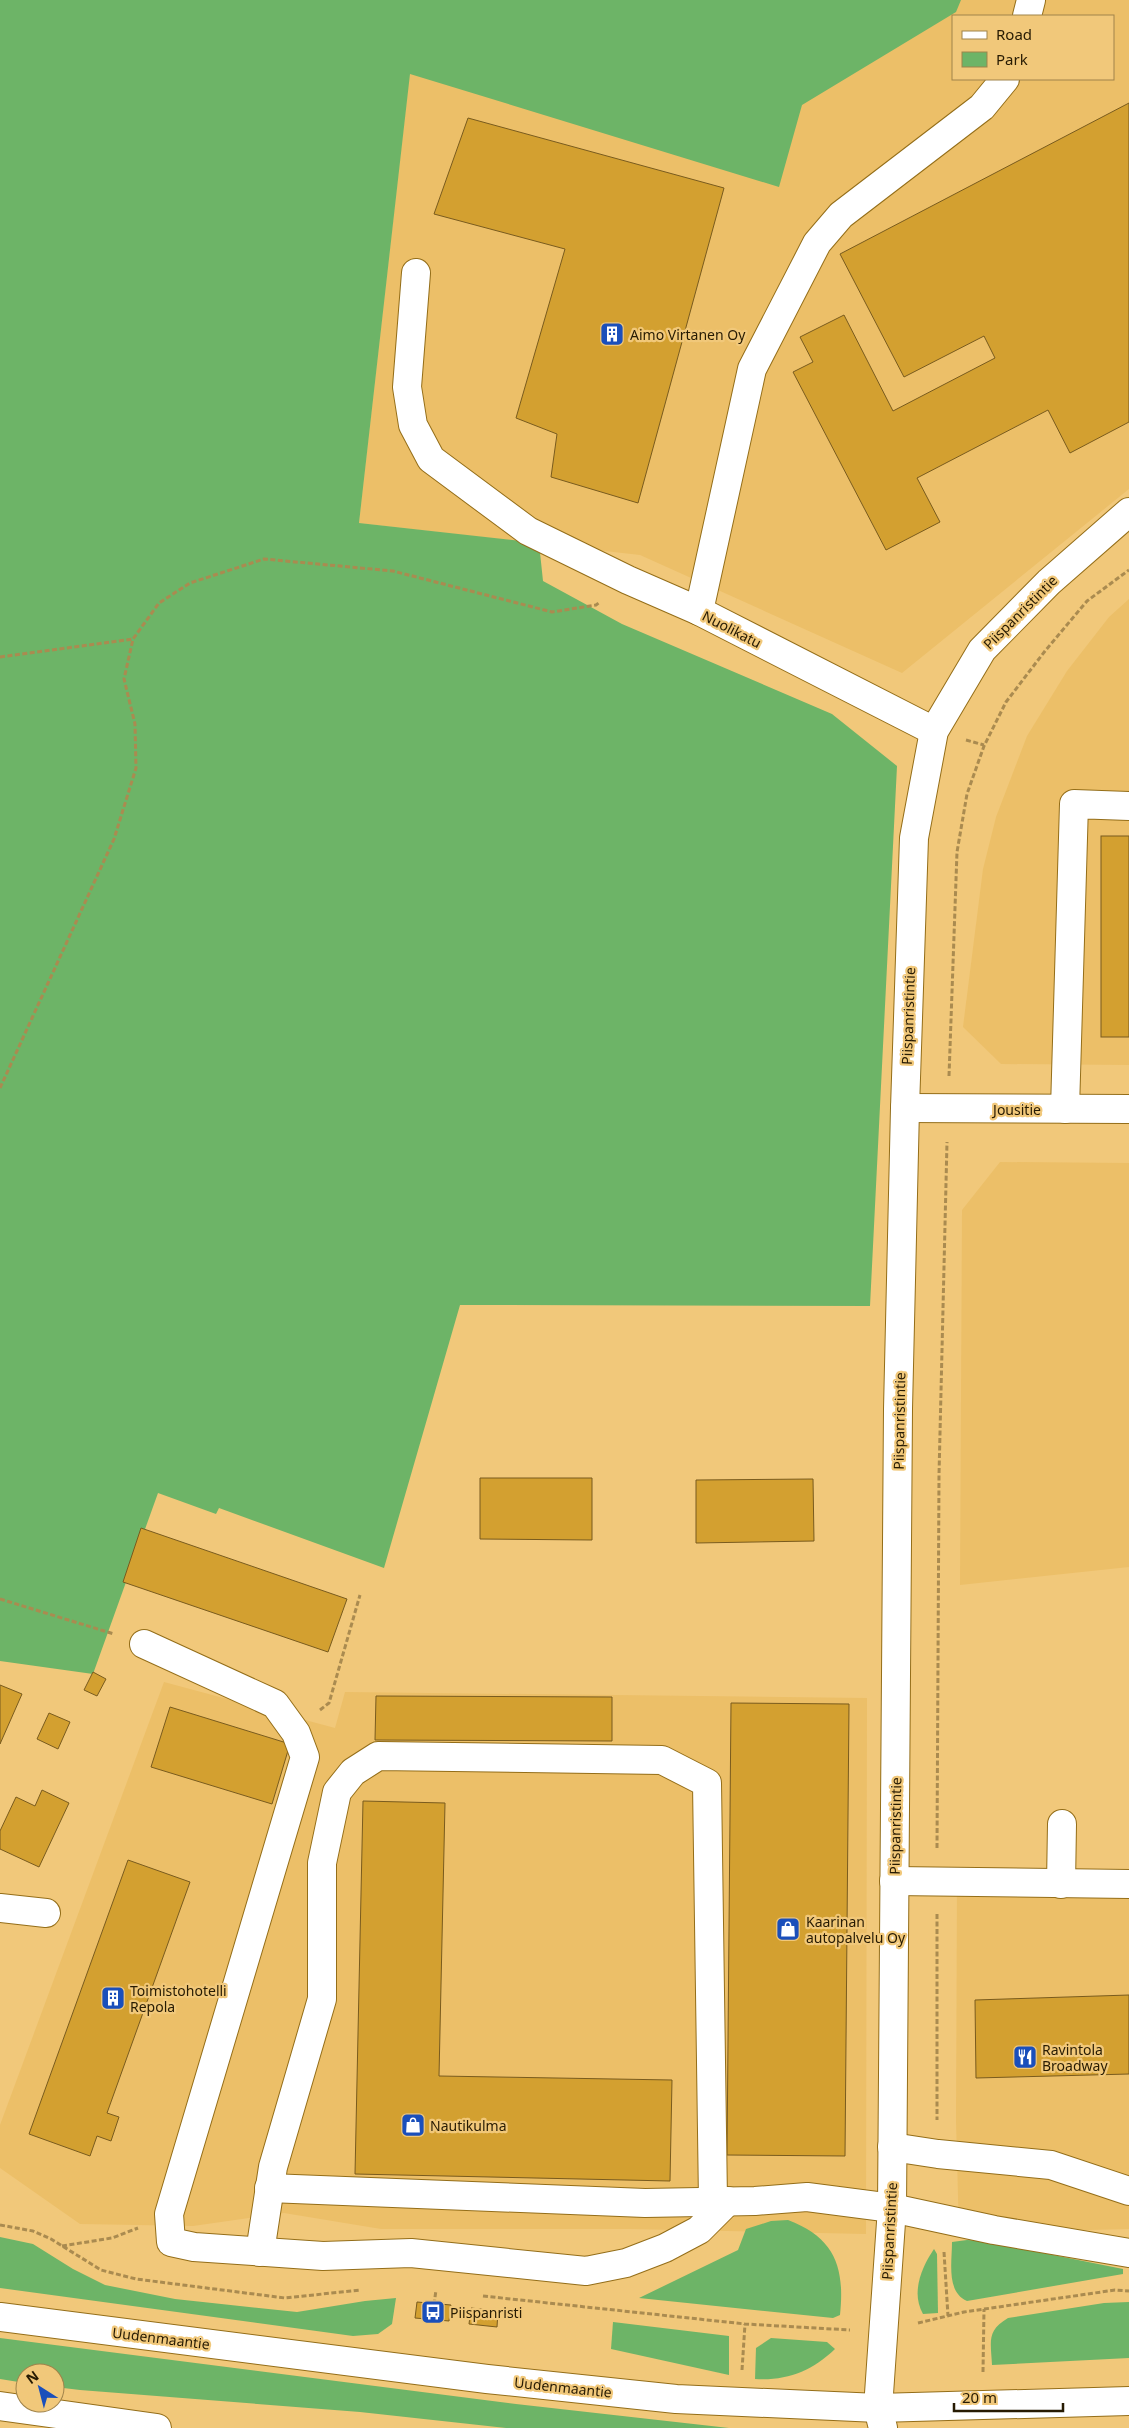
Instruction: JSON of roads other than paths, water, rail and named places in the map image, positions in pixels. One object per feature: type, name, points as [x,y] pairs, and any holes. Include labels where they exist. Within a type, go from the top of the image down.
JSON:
[{"type":"street","points":[[1028,15],[1031,0]]},
{"type":"street","points":[[699,612],[752,369],[817,243],[841,215],[982,107],[1004,80]]},
{"type":"street","name":"Nuolikatu","points":[[416,273],[407,387],[413,425],[430,458],[528,531],[699,612],[934,731]]},
{"type":"street","name":"Piispanristintie","points":[[877,2421],[892,2208],[898,1409],[914,838],[934,731],[982,650],[1049,582],[1129,512]]},
{"type":"street","points":[[1065,1110],[1074,804],[1129,806]]},
{"type":"street","name":"Jousitie","points":[[905,1108],[1129,1110]]},
{"type":"street","points":[[144,1644],[275,1704],[296,1733],[305,1757],[170,2214],[172,2242],[194,2247],[260,2252],[323,2256],[411,2253],[586,2271],[626,2263],[666,2248],[699,2230],[721,2201],[707,1783],[662,1760],[378,1756],[353,1772],[337,1792],[322,1863],[322,1999],[273,2167],[260,2252]]},
{"type":"street","points":[[1061,1884],[1062,1824]]},
{"type":"street","points":[[894,1882],[1129,1884]]},
{"type":"street","points":[[0,1908],[46,1913]]},
{"type":"street","points":[[892,2147],[938,2154],[1052,2165],[1129,2191]]},
{"type":"street","points":[[270,2188],[645,2203],[755,2201],[807,2197],[892,2208],[1129,2253]]},
{"type":"street","name":"Uudenmaantie","points":[[0,2317],[487,2379],[877,2421],[983,2406],[1129,2400]]},
{"type":"street","points":[[0,2406],[157,2428]]},
{"type":"place","name":"Aimo Virtanen Oy","points":[[612,334]]},
{"type":"place","name":"Kaarinan autopalvelu Oy","points":[[788,1929]]},
{"type":"place","name":"Toimistohotelli Repola","points":[[113,1998]]},
{"type":"place","name":"Ravintola Broadway","points":[[1025,2057]]},
{"type":"place","name":"Nautikulma","points":[[413,2125]]},
{"type":"place","name":"Piispanristi","points":[[433,2312]]}]
